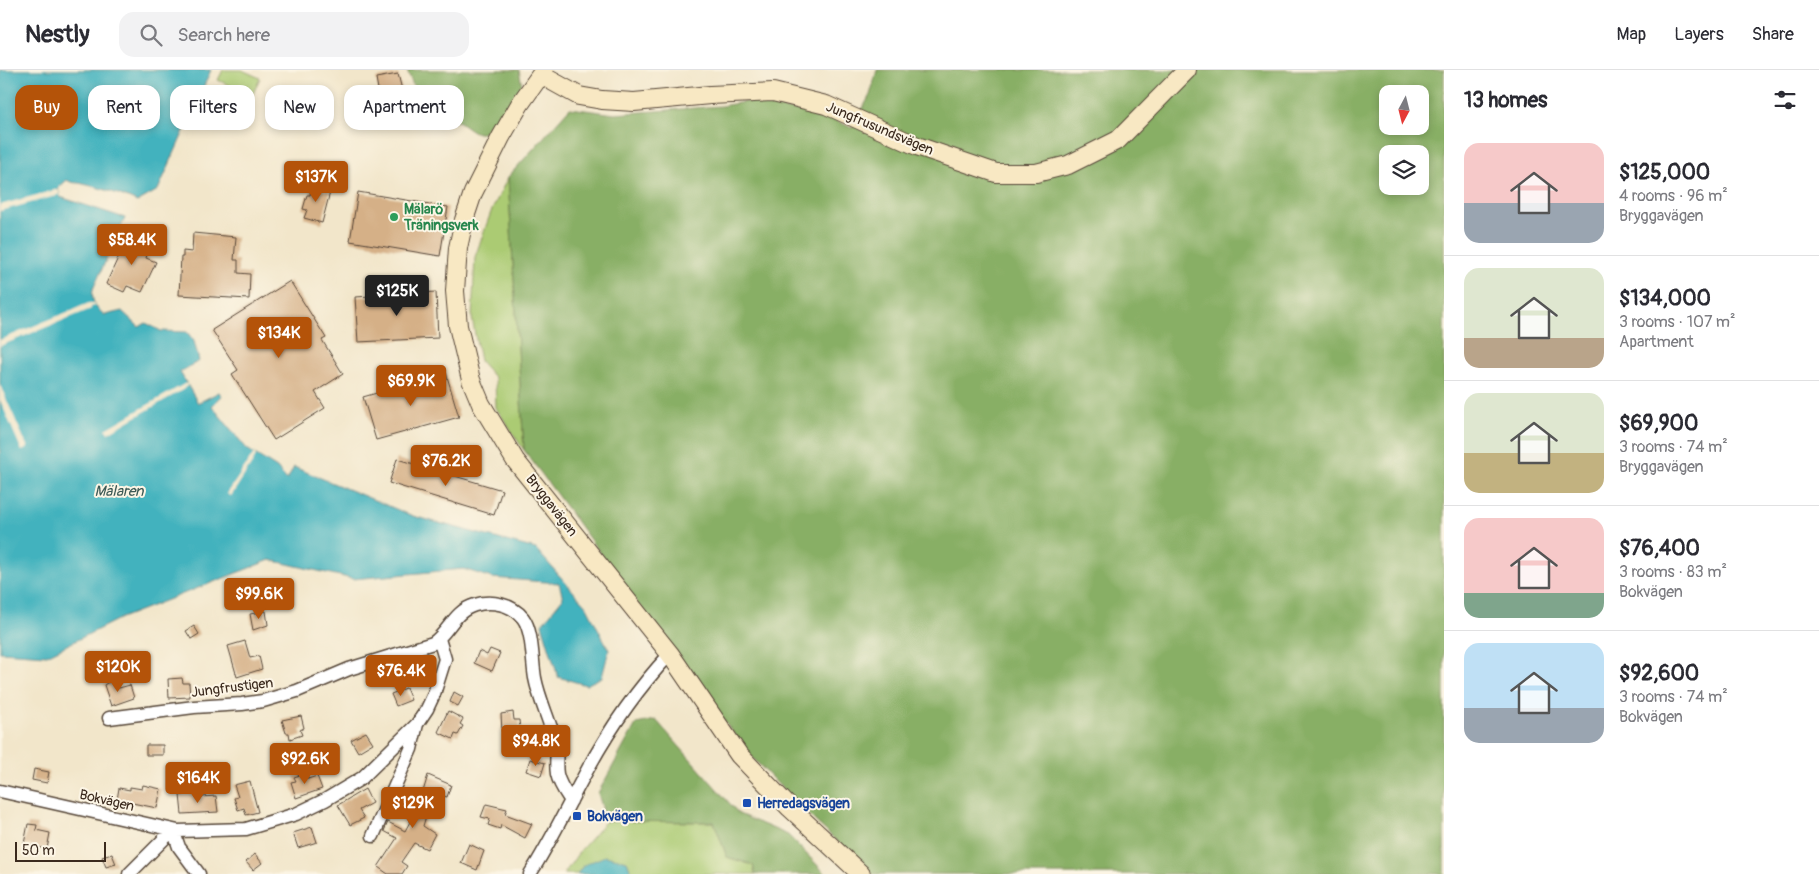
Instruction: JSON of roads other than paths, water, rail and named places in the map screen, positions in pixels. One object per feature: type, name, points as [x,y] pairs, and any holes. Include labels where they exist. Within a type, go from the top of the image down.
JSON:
[{"type":"main road","name":"Jungfrusundsvägen","points":[[542,72],[579,96],[602,100],[634,102],[710,95],[773,92],[826,104],[917,146],[996,173],[1016,173],[1036,172],[1068,165],[1118,140],[1187,70]]},
{"type":"main road","name":"Bryggavägen","points":[[542,72],[520,104],[501,137],[473,193],[464,220],[458,248],[455,291],[463,354],[471,380],[481,404],[515,460],[670,654],[739,755],[790,808],[861,874]]},
{"type":"street","points":[[439,639],[456,617],[474,605],[498,604],[512,608],[524,619],[530,636],[537,689],[556,739],[557,774],[561,786],[571,800]]},
{"type":"street","name":"Jungfrustigen","points":[[109,718],[194,707],[242,704],[279,697],[349,669],[433,643],[439,639]]},
{"type":"street","name":"Bokvägen","points":[[0,791],[173,830],[196,832],[246,829],[296,814],[362,778],[417,724],[427,709],[443,667],[445,659],[439,639]]},
{"type":"street","points":[[530,874],[584,775],[617,723],[648,678],[670,654]]},
{"type":"street","points":[[373,836],[411,749],[417,724]]},
{"type":"street","points":[[129,874],[173,830],[179,847],[199,874]]},
{"type":"water","name":"Mälaren","points":[[0,70],[211,70],[204,85],[170,85],[170,130],[184,130],[158,190],[137,202],[124,196],[67,180],[58,188],[60,197],[125,218],[93,289],[93,301],[96,307],[105,315],[122,311],[139,327],[146,323],[161,331],[187,332],[194,341],[199,361],[180,372],[198,403],[219,392],[222,396],[212,406],[247,449],[277,468],[287,480],[294,467],[413,516],[536,549],[587,607],[609,650],[602,677],[586,685],[558,677],[542,624],[563,598],[559,583],[492,578],[463,569],[353,579],[270,560],[121,618],[47,655],[0,652]]},
{"type":"water","points":[[605,856],[627,861],[632,874],[577,874],[584,865]]},
{"type":"place","name":"Mälarö Träningsverk","points":[[394,217]]},
{"type":"place","name":"Herredagsvägen","points":[[747,803]]},
{"type":"place","name":"Bokvägen","points":[[577,816]]}]
